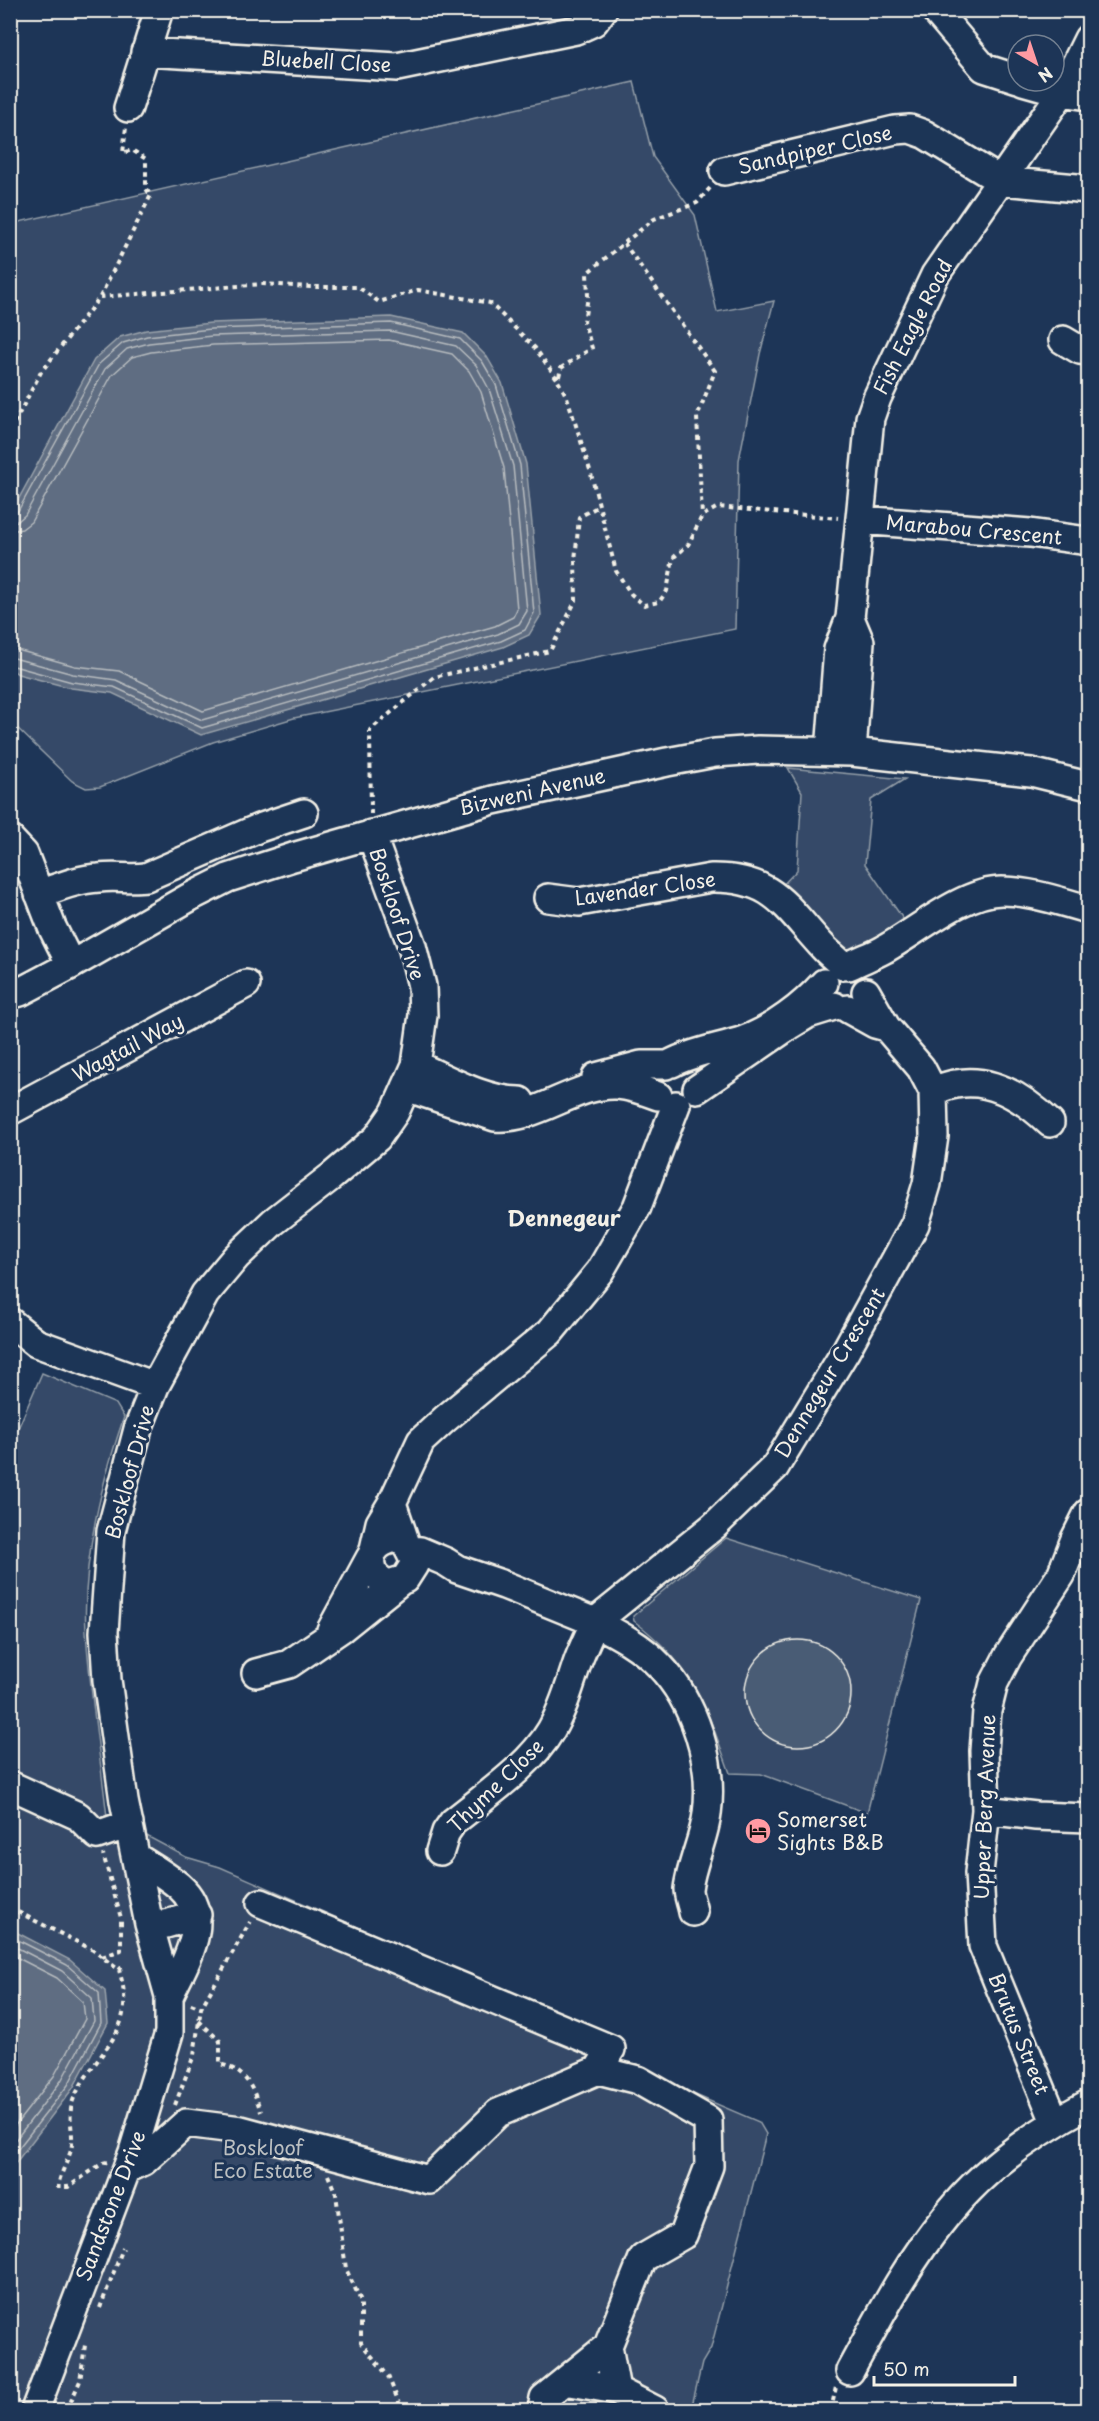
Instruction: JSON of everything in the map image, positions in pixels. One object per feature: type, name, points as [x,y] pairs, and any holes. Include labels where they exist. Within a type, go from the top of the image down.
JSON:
[{"type":"street","points":[[128,108],[159,10]]},
{"type":"street","name":"Bluebell Close","points":[[145,52],[397,67],[576,30],[594,22],[603,10]]},
{"type":"street","points":[[935,10],[984,68],[1006,76]]},
{"type":"street","name":"Fish Eagle Road","points":[[841,752],[860,642],[850,618],[870,418],[877,398],[935,275],[1001,181],[1076,94],[1089,39]]},
{"type":"street","name":"Sandpiper Close","points":[[724,171],[895,130],[910,129],[924,134],[1001,181]]},
{"type":"street","points":[[1001,181],[1089,189]]},
{"type":"street","points":[[1063,340],[1080,350],[1089,351]]},
{"type":"street","name":"Marabou Crescent","points":[[860,520],[1030,532],[1089,541]]},
{"type":"street","name":"Bizweni Avenue","points":[[10,995],[71,965],[228,878],[371,834],[493,800],[715,753],[759,750],[841,752],[1031,772],[1089,786]]},
{"type":"street","points":[[27,883],[101,877],[129,880],[146,877],[259,828],[304,813]]},
{"type":"street","name":"Boskloof Drive","points":[[169,1996],[149,1924],[129,1824],[107,1680],[104,1632],[111,1532],[138,1429],[155,1386],[180,1336],[205,1294],[236,1257],[273,1222],[376,1138],[395,1112],[411,1076],[423,1015],[422,986],[412,946],[371,834]]},
{"type":"street","points":[[10,839],[24,854],[27,883],[71,965]]},
{"type":"street","name":"Lavender Close","points":[[548,898],[579,902],[711,878],[732,878],[752,882],[785,903],[842,981]]},
{"type":"street","points":[[411,1076],[461,1096],[506,1110],[529,1113],[593,1088],[615,1085],[677,1097],[808,1014],[842,981],[881,951],[956,906],[1000,891],[1023,893],[1089,909]]},
{"type":"street","points":[[677,1097],[654,1083],[660,1070],[685,1056],[745,1039],[842,981]]},
{"type":"street","name":"Dennegeur Crescent","points":[[595,1622],[714,1526],[775,1467],[845,1352],[915,1224],[927,1184],[934,1137],[933,1091],[921,1068],[886,1027],[870,1021],[842,981]]},
{"type":"street","name":"Wagtail Way","points":[[10,1111],[246,984]]},
{"type":"street","points":[[457,1569],[449,1574],[389,1584],[374,1575],[370,1567],[380,1523],[421,1441],[550,1332],[600,1271],[618,1244],[637,1207],[677,1097],[697,1082],[692,1070],[686,1065],[641,1065],[586,1080],[542,1097],[521,1101],[506,1110]]},
{"type":"street","points":[[933,1091],[957,1083],[974,1083],[1001,1090],[1031,1105],[1050,1123]]},
{"type":"street","points":[[10,1322],[23,1345],[155,1386]]},
{"type":"street","points":[[256,1673],[283,1667],[328,1637],[402,1581],[414,1566],[392,1503]]},
{"type":"street","name":"Upper Berg Avenue","points":[[983,1946],[979,1873],[986,1810],[984,1751],[987,1711],[994,1683],[1008,1656],[1061,1575],[1075,1539],[1089,1513]]},
{"type":"street","points":[[328,1637],[372,1553],[380,1543],[398,1540],[408,1547],[446,1562],[457,1569],[504,1585],[595,1622],[625,1637],[660,1665],[683,1697],[697,1730],[708,1772],[707,1814],[688,1892],[693,1912]]},
{"type":"street","name":"Thyme Close","points":[[440,1851],[446,1832],[453,1822],[522,1764],[551,1731],[564,1705],[578,1661],[595,1622]]},
{"type":"street","points":[[10,1785],[78,1816],[97,1835],[129,1824]]},
{"type":"street","points":[[986,1810],[1036,1816],[1089,1818]]},
{"type":"street","points":[[136,1857],[179,1886],[194,1905],[196,1931],[189,1954],[169,1996]]},
{"type":"street","points":[[126,2169],[144,2161],[186,2123],[241,2130],[429,2180],[498,2113],[598,2070],[611,2049],[261,1903]]},
{"type":"street","points":[[149,1924],[166,1924],[196,1915]]},
{"type":"street","name":"Brutus Street","points":[[983,1946],[1055,2122]]},
{"type":"street","name":"Sandstone Drive","points":[[35,2410],[126,2169],[159,2072],[169,2033],[169,1996]]},
{"type":"street","points":[[542,2410],[544,2398],[608,2346],[643,2258],[682,2235],[709,2166],[708,2120],[638,2080],[598,2070]]},
{"type":"street","points":[[850,2371],[913,2260],[946,2215],[983,2177],[1055,2122],[1089,2104]]},
{"type":"street","points":[[608,2346],[616,2390]]},
{"type":"street","points":[[565,2381],[616,2390],[655,2410]]},
{"type":"path","points":[[10,431],[41,372],[100,297],[151,195],[147,189],[146,159],[132,150],[123,153],[128,108]]},
{"type":"path","points":[[558,381],[561,368],[591,348],[584,322],[588,296],[587,273],[654,219],[697,203],[724,171]]},
{"type":"path","points":[[100,297],[263,284],[310,288],[358,287],[379,302],[418,290],[490,303],[536,348],[567,397],[616,571],[631,594],[644,605],[659,602],[667,591],[673,558],[688,545],[702,516],[697,417],[715,371],[624,243]]},
{"type":"path","points":[[371,834],[370,730],[434,677],[550,651],[576,600],[579,517],[599,506]]},
{"type":"path","points":[[702,516],[718,507],[860,520]]},
{"type":"path","points":[[97,1835],[121,1918],[121,1950],[102,1957]]},
{"type":"path","points":[[169,1996],[201,2008],[261,1903]]},
{"type":"path","points":[[10,1908],[93,1950],[120,1969],[125,1991],[122,2024],[74,2099],[69,2120],[73,2145],[60,2175],[58,2187],[68,2187],[103,2163],[113,2162],[126,2169]]},
{"type":"path","points":[[199,2021],[220,2041],[220,2064],[235,2068],[253,2087],[263,2121],[276,2139]]},
{"type":"path","points":[[327,2172],[336,2194],[346,2269],[361,2301],[361,2343],[388,2376],[402,2410]]},
{"type":"green space","points":[[634,82],[653,157],[695,215],[717,312],[774,301],[760,354],[739,460],[735,629],[294,718],[213,742],[100,787],[86,788],[72,781],[11,722],[10,224]]},
{"type":"green space","points":[[788,768],[905,779],[871,800],[865,864],[908,926],[846,955],[780,888],[797,870],[802,792]]},
{"type":"green space","name":"Boskloof Eco Estate","points":[[42,1373],[116,1404],[124,1417],[101,1495],[87,1577],[86,1631],[107,1817],[93,1820],[105,1846],[145,1835],[186,1857],[220,1867],[624,2043],[616,2061],[759,2122],[766,2134],[711,2348],[702,2363],[691,2410],[11,2410],[10,1447]]},
{"type":"green space","points":[[726,1538],[921,1600],[867,1813],[761,1774],[730,1773],[705,1707],[685,1671],[655,1638],[634,1621],[633,1616]]},
{"type":"water","points":[[391,317],[463,333],[487,357],[502,383],[526,464],[541,615],[529,635],[503,647],[201,735],[112,693],[71,688],[18,674],[11,669],[11,513],[94,360],[120,337],[146,330],[211,323]]},
{"type":"water","points":[[10,1929],[70,1960],[105,1991],[108,2023],[73,2088],[11,2166]]},
{"type":"building","points":[[798,1640],[818,1644],[835,1656],[847,1673],[851,1693],[847,1713],[835,1730],[818,1742],[798,1746],[778,1742],[761,1730],[749,1713],[745,1693],[749,1673],[761,1656],[778,1644]]},
{"type":"place","name":"Somerset Sights B&B","points":[[758,1831]]},
{"type":"district","name":"Dennegeur","points":[[564,1219]]}]
